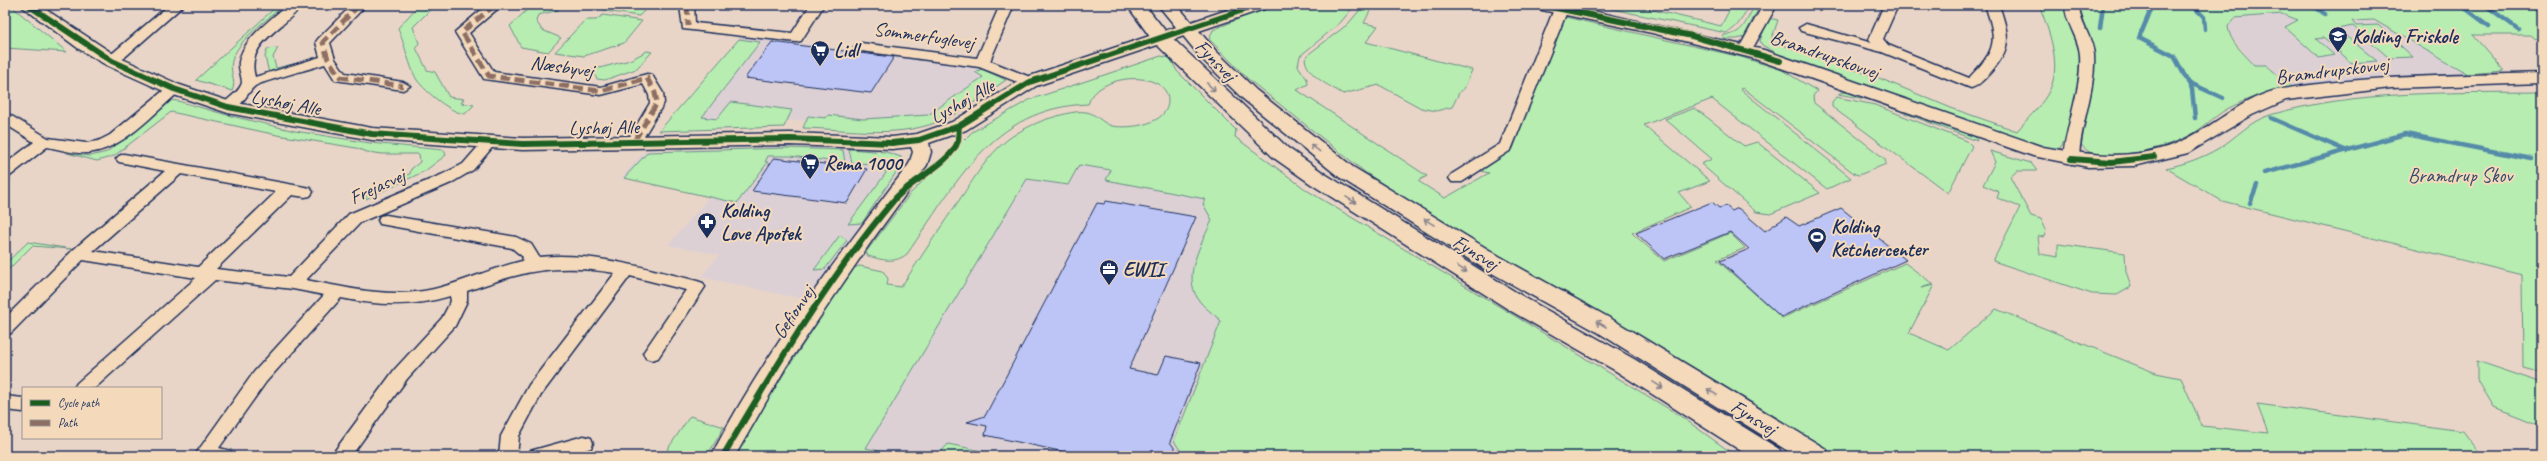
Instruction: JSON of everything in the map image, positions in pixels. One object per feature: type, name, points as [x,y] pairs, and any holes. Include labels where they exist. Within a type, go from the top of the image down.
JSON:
[{"type":"main road","name":"Fynsvej","points":[[1136,5],[1160,37],[1281,153],[1312,175],[1519,305],[1625,365],[1770,456]]},
{"type":"main road","name":"Fynsvej","points":[[1167,5],[1186,28],[1249,94],[1346,172],[1491,262],[1607,327],[1817,456]]},
{"type":"street","name":"Lyshøj Alle","points":[[28,5],[84,45],[112,61],[174,89],[228,107],[372,134],[489,143],[634,143],[796,139],[892,143],[919,140],[959,126],[1030,82],[1186,28]]},
{"type":"street","points":[[112,61],[177,5]]},
{"type":"street","points":[[228,107],[249,89],[250,83],[246,62],[249,53],[257,41],[295,5]]},
{"type":"street","points":[[359,5],[323,42],[328,58],[340,77],[403,86]]},
{"type":"street","name":"Næsbyvej","points":[[495,5],[462,32],[489,76],[601,91],[648,78],[657,98],[656,108],[638,131],[634,143]]},
{"type":"street","points":[[687,5],[688,26],[796,38],[817,5]]},
{"type":"street","name":"Sommerfuglevej","points":[[982,63],[1007,5]]},
{"type":"street","points":[[1186,28],[1258,5]]},
{"type":"street","name":"Bramdrupskovvej","points":[[1542,5],[1745,50],[2040,152],[2070,158],[2112,162],[2134,160],[2181,150],[2246,111],[2282,95],[2391,83],[2542,78]]},
{"type":"street","points":[[1745,50],[1770,5]]},
{"type":"street","points":[[1883,48],[1876,39],[1891,5]]},
{"type":"street","points":[[1806,28],[1879,49],[1883,48],[1971,84],[1999,54],[2002,32],[1992,5]]},
{"type":"street","points":[[2070,158],[2077,114],[2086,80],[2088,54],[2071,14],[2072,5]]},
{"type":"street","points":[[1457,178],[1506,147],[1561,9]]},
{"type":"street","name":"Sommerfuglevej","points":[[861,47],[982,63],[1030,82]]},
{"type":"street","points":[[250,83],[328,58]]},
{"type":"street","points":[[5,117],[44,142],[86,148],[102,145],[139,120],[174,89]]},
{"type":"street","name":"Gefionvej","points":[[723,456],[782,355],[866,234],[899,193],[918,166],[922,152],[919,140]]},
{"type":"street","points":[[5,172],[44,142]]},
{"type":"street","name":"Frejasvej","points":[[293,283],[355,218],[446,179],[468,167],[489,143]]},
{"type":"street","points":[[124,159],[305,192]]},
{"type":"street","points":[[5,329],[79,254],[178,168]]},
{"type":"street","points":[[84,387],[207,273],[288,189]]},
{"type":"street","name":"Frejasvej","points":[[386,220],[516,243],[525,248],[531,256],[529,265]]},
{"type":"street","points":[[79,254],[207,273],[293,283],[398,300],[431,296],[458,289],[529,265],[566,261],[626,270],[697,287],[652,353]]},
{"type":"street","points":[[508,456],[510,436],[535,390],[626,270]]},
{"type":"street","points":[[340,456],[401,374],[449,322],[459,301],[458,289]]},
{"type":"street","points":[[224,456],[204,455],[260,377],[338,291]]},
{"type":"street","points":[[5,403],[22,405]]},
{"type":"street","points":[[537,456],[584,443]]},
{"type":"shaded area","name":"Kolding Friskole","points":[[2282,14],[2314,26],[2374,20],[2467,74],[2362,80],[2292,87],[2266,65],[2254,65],[2229,33],[2228,26],[2235,18]]},
{"type":"shaded area","points":[[742,36],[972,65],[996,75],[962,95],[932,117],[666,124]]},
{"type":"shaded area","points":[[1182,140],[1320,456],[839,456],[1008,176]]},
{"type":"shaded area","points":[[790,147],[888,151],[902,156],[904,165],[807,300],[701,277],[719,255],[668,245],[710,196],[621,178],[645,151]]},
{"type":"green space","points":[[5,5],[10,5],[67,52],[5,48]]},
{"type":"green space","points":[[278,5],[284,5],[254,30],[240,45],[235,53],[231,65],[234,84],[232,91],[196,80]]},
{"type":"green space","points":[[601,5],[639,5],[645,10],[639,16],[605,11]]},
{"type":"green space","points":[[1280,5],[1355,5],[1340,23],[1300,56],[1298,66],[1307,79],[1308,84],[1297,90],[1427,176],[1418,181],[1445,198],[1489,173],[1481,171],[1513,149],[1561,16],[1741,57],[1782,70],[1817,91],[1813,96],[1814,103],[1885,159],[1886,164],[1859,175],[1855,174],[1743,88],[1740,89],[1851,178],[1827,189],[1712,99],[1644,125],[1710,181],[1679,193],[1691,207],[1632,233],[1664,261],[1730,233],[1745,248],[1717,260],[1782,318],[1905,263],[1933,284],[1921,288],[1934,285],[1909,333],[1949,350],[1996,309],[2156,373],[2181,378],[2202,426],[2268,433],[2257,404],[2463,431],[2482,456],[1832,456],[1680,361],[1445,224],[1366,173],[1248,79],[1209,39],[1213,30],[1245,16]]},
{"type":"green space","points":[[1364,5],[1373,5],[1364,23],[1378,26],[1366,42],[1472,70],[1464,89],[1460,91],[1452,107],[1436,111],[1421,108],[1379,85],[1343,94],[1320,80],[1310,71],[1305,59],[1310,53],[1348,24]]},
{"type":"green space","points":[[1609,5],[1632,5],[1721,26],[1732,5],[1749,5],[1737,25],[1726,33],[1607,8]]},
{"type":"green space","points":[[1755,5],[1760,5],[1744,37],[1737,39],[1722,39],[1724,35],[1736,32],[1744,26]]},
{"type":"green space","points":[[2039,5],[2066,5],[2081,51],[2083,75],[2065,140],[2058,151],[2048,150],[1780,55],[1762,45],[1760,41],[1768,18],[1778,20],[1771,41],[1879,78],[1951,108],[2017,131],[2044,100],[2052,84],[2054,73],[2055,62],[2053,50],[2047,26]]},
{"type":"green space","points":[[2078,5],[2542,5],[2542,45],[2530,35],[2473,35],[2504,71],[2467,74],[2374,20],[2352,21],[2356,26],[2378,25],[2413,57],[2389,58],[2353,26],[2337,29],[2377,61],[2352,63],[2323,38],[2316,39],[2334,55],[2319,58],[2285,27],[2298,20],[2282,14],[2235,18],[2228,26],[2231,37],[2238,47],[2254,65],[2266,65],[2292,87],[2276,90],[2238,103],[2222,112],[2194,133],[2174,142],[2134,153],[2100,156],[2087,150],[2078,141],[2092,83],[2076,9]]},
{"type":"green space","points":[[531,6],[559,10],[538,15],[536,21],[542,30],[561,38],[548,52],[521,47],[510,26]]},
{"type":"green space","points":[[417,7],[431,9],[413,27],[419,43],[416,48],[427,70],[435,72],[449,97],[464,99],[461,103],[474,105],[465,114],[453,110],[432,96],[421,85],[415,76],[398,28]]},
{"type":"green space","points":[[603,15],[642,21],[624,43],[584,56],[555,52],[585,20],[596,20]]},
{"type":"green space","points":[[739,39],[760,42],[702,117],[717,119],[731,102],[792,110],[784,127],[659,131]]},
{"type":"green space","points":[[278,48],[273,57],[276,68],[311,60],[269,73],[265,57],[267,49]]},
{"type":"green space","points":[[647,51],[652,52],[636,69],[605,80],[597,79],[592,70],[630,60]]},
{"type":"green space","points":[[1161,56],[1170,58],[1177,71],[1236,130],[1235,137],[1308,191],[1679,415],[1736,456],[1184,456],[1174,441],[1221,321],[1200,302],[1194,289],[1192,279],[1195,259],[1212,220],[1203,204],[1205,199],[1106,180],[1111,170],[1079,165],[1068,185],[1027,179],[866,448],[899,456],[735,456],[759,412],[853,268],[860,266],[883,271],[888,279],[887,285],[901,287],[982,166],[1007,140],[1031,125],[1061,115],[1077,112],[1089,113],[1112,126],[1138,126],[1156,120],[1162,115],[1167,108],[1168,99],[1164,90],[1156,83],[1144,79],[1131,79],[1117,81],[1104,86],[1094,93],[1088,104],[1054,109],[1026,119],[1001,135],[980,154],[960,177],[907,254],[893,260],[884,260],[868,256],[866,252],[910,194],[972,132],[1029,100]]},
{"type":"green space","points":[[982,69],[1006,80],[962,110],[930,125],[912,129],[876,132],[803,128],[808,116],[826,118],[828,115],[863,119],[928,115],[983,77],[975,72]]},
{"type":"green space","points":[[1843,92],[1856,93],[1968,132],[1975,136],[1977,141],[1871,100],[1838,94]]},
{"type":"green space","name":"Bramdrup Skov","points":[[2542,92],[2542,373],[2523,368],[2522,275],[2222,201],[2166,168],[2180,165],[2213,152],[2256,121],[2270,115],[2302,107],[2336,101],[2405,94]]},
{"type":"green space","points":[[1836,97],[1875,105],[1967,141],[1972,146],[1948,193],[1832,107],[1832,102]]},
{"type":"green space","points":[[169,100],[295,131],[370,143],[444,150],[446,155],[425,171],[366,199],[363,198],[398,177],[410,174],[411,169],[420,162],[419,154],[383,154],[367,152],[356,148],[277,135],[171,112],[114,156],[97,161],[67,153],[90,156],[107,152]]},
{"type":"green space","points":[[1695,108],[1744,146],[1757,142],[1820,193],[1770,214],[1756,212],[1701,164],[1712,159],[1665,119]]},
{"type":"green space","points":[[788,148],[843,150],[845,163],[790,156],[768,156],[765,162],[768,162],[737,203],[624,178],[648,152]]},
{"type":"green space","points":[[849,149],[886,152],[901,157],[901,165],[862,223],[848,224],[886,173],[881,164],[852,163]]},
{"type":"green space","points":[[1990,151],[2031,163],[2037,171],[2017,171],[2010,177],[2031,216],[2041,219],[2046,230],[2044,237],[2038,236],[2040,254],[2058,257],[2058,244],[2125,253],[2126,271],[2131,287],[2117,295],[2092,294],[1993,261],[2020,207],[1997,198],[1999,192],[1983,185],[1995,162]]},
{"type":"green space","points":[[840,235],[847,240],[825,269],[814,270]]},
{"type":"green space","points":[[28,242],[71,249],[32,246],[5,273],[5,264]]},
{"type":"green space","points":[[2477,361],[2542,383],[2542,426],[2494,407],[2477,379]]},
{"type":"green space","points":[[690,416],[724,427],[707,456],[663,456]]},
{"type":"green space","points":[[948,444],[1006,456],[937,456]]},
{"type":"building","name":"Lidl","points":[[772,42],[894,57],[871,93],[745,78]]},
{"type":"building","name":"Rema 1000","points":[[774,158],[867,169],[847,203],[752,191]]},
{"type":"building","name":"EWII","points":[[1106,201],[1196,217],[1129,369],[1158,375],[1166,356],[1201,363],[1170,442],[1180,456],[1083,456],[985,435],[987,426],[967,422],[985,416],[1097,203],[1104,204]]},
{"type":"building","name":"Kolding Ketchercenter","points":[[1712,202],[1719,208],[1726,206],[1732,211],[1738,208],[1765,231],[1786,217],[1799,226],[1841,208],[1906,260],[1781,317],[1720,261],[1749,249],[1730,232],[1664,259],[1636,233]]},
{"type":"waterway","points":[[2100,28],[2103,5]]},
{"type":"waterway","points":[[2153,5],[2139,38],[2174,56],[2188,82]]},
{"type":"waterway","points":[[2192,5],[2204,17],[2205,29]]},
{"type":"waterway","points":[[2312,5],[2325,14]]},
{"type":"waterway","points":[[2461,5],[2489,26]]},
{"type":"waterway","points":[[2485,5],[2518,29]]},
{"type":"waterway","points":[[2531,5],[2542,12]]},
{"type":"waterway","points":[[2188,82],[2223,98]]},
{"type":"waterway","points":[[2188,82],[2192,89],[2195,118]]},
{"type":"waterway","points":[[2271,118],[2346,150]]},
{"type":"waterway","points":[[2346,150],[2405,134],[2532,159]]},
{"type":"waterway","points":[[2265,173],[2346,150]]},
{"type":"waterway","points":[[2250,203],[2257,185]]},
{"type":"marked path","points":[[359,5],[323,42],[328,59],[340,77],[403,86]]},
{"type":"marked path","points":[[495,5],[462,32],[489,76],[601,91],[647,78],[655,93],[657,103],[633,143]]},
{"type":"marked path","points":[[687,5],[688,26]]},
{"type":"cycle path","points":[[28,5],[85,45],[112,61],[174,89],[228,107],[372,134],[523,144],[790,139],[892,143],[919,140],[959,126],[1030,82],[1258,5]]},
{"type":"cycle path","points":[[1542,5],[1692,36],[1780,61]]},
{"type":"cycle path","points":[[723,456],[783,357],[847,261],[894,199],[909,185],[951,152],[958,141],[959,126]]},
{"type":"cycle path","points":[[2071,159],[2112,162],[2154,157]]},
{"type":"place","name":"Kolding Friskole","points":[[2338,53]]},
{"type":"place","name":"Lidl","points":[[820,67]]},
{"type":"place","name":"Rema 1000","points":[[810,180]]},
{"type":"place","name":"Kolding Løve Apotek","points":[[707,239]]},
{"type":"place","name":"Kolding Ketchercenter","points":[[1817,254]]},
{"type":"place","name":"EWII","points":[[1109,286]]}]
